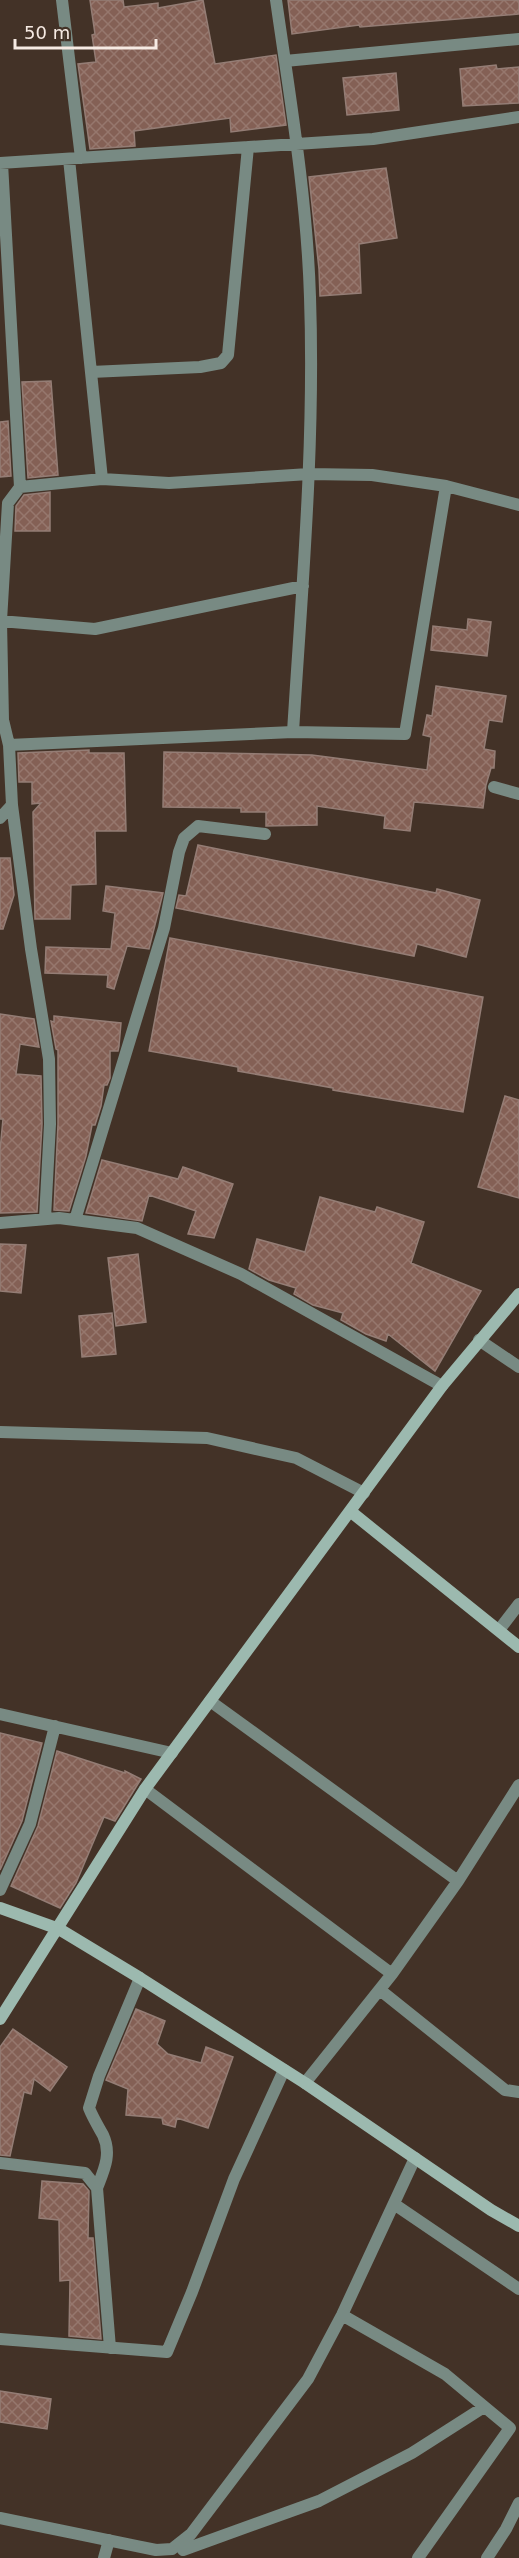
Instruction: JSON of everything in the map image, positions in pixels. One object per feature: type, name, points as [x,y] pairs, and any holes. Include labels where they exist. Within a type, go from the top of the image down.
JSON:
[{"type":"street","points":[[62,0],[91,372],[102,479]]},
{"type":"street","points":[[276,0],[297,144],[310,297],[309,474],[293,732]]},
{"type":"street","points":[[285,61],[519,39]]},
{"type":"street","points":[[45,1218],[50,1124],[49,1059],[12,805],[9,745],[1,720],[0,621],[8,503],[20,487],[1,163],[373,139],[519,117]]},
{"type":"street","points":[[91,372],[201,367],[221,363],[228,356],[248,147]]},
{"type":"street","points":[[20,487],[102,479],[169,483],[309,474],[372,475],[446,486],[519,505]]},
{"type":"street","points":[[9,745],[293,732],[405,734],[446,486]]},
{"type":"street","points":[[0,621],[95,630],[303,586]]},
{"type":"street","points":[[494,787],[519,794]]},
{"type":"street","points":[[0,818],[12,805]]},
{"type":"street","points":[[75,1220],[164,928],[179,852],[184,838],[198,826],[264,834]]},
{"type":"street","points":[[0,1223],[45,1218],[136,1228],[241,1274],[442,1386]]},
{"type":"street","points":[[0,2019],[59,1929],[145,1789],[442,1386],[519,1294]]},
{"type":"street","points":[[479,1340],[519,1367]]},
{"type":"street","points":[[0,1432],[207,1438],[296,1458],[364,1493]]},
{"type":"street","points":[[350,1511],[519,1647]]},
{"type":"street","points":[[498,1630],[519,1604]]},
{"type":"street","points":[[210,1701],[458,1881]]},
{"type":"street","points":[[0,1714],[172,1753]]},
{"type":"street","points":[[0,1890],[30,1824],[55,1726]]},
{"type":"street","points":[[305,2083],[392,1974],[458,1881],[519,1785]]},
{"type":"street","points":[[145,1789],[392,1974]]},
{"type":"street","points":[[0,1908],[59,1929],[140,1978],[305,2083],[491,2210],[519,2226]]},
{"type":"street","points":[[110,2348],[97,2188],[106,2164],[107,2151],[104,2138],[89,2108],[99,2076],[140,1978]]},
{"type":"street","points":[[380,1990],[505,2090],[519,2092]]},
{"type":"street","points":[[0,2339],[167,2352],[234,2179],[284,2070]]},
{"type":"street","points":[[182,2554],[191,2534],[308,2379],[342,2315],[415,2158]]},
{"type":"street","points":[[0,2163],[85,2173],[97,2188]]},
{"type":"street","points":[[394,2204],[519,2289]]},
{"type":"street","points":[[342,2315],[445,2374],[510,2428],[418,2558]]},
{"type":"street","points":[[182,2554],[319,2501],[412,2453],[484,2407]]},
{"type":"street","points":[[487,2558],[506,2529],[519,2503]]},
{"type":"street","points":[[0,2518],[156,2550],[172,2549],[191,2534]]},
{"type":"street","points":[[104,2558],[109,2540]]},
{"type":"building","points":[[90,0],[123,0],[124,7],[158,3],[158,8],[203,0],[215,64],[276,55],[286,125],[231,132],[230,118],[134,131],[135,146],[90,149],[78,64],[96,62]]},
{"type":"building","points":[[288,0],[519,0],[519,14],[360,27],[359,25],[292,34]]},
{"type":"building","points":[[496,65],[497,69],[519,67],[519,103],[463,106],[460,69]]},
{"type":"building","points":[[396,73],[399,110],[347,115],[343,78]]},
{"type":"building","points":[[386,168],[397,238],[359,244],[361,293],[320,296],[309,177]]},
{"type":"building","points":[[51,381],[58,475],[28,478],[22,382]]},
{"type":"building","points":[[8,421],[11,476],[0,477],[0,422]]},
{"type":"building","points":[[50,492],[50,531],[15,531],[16,506],[24,495]]},
{"type":"building","points":[[468,619],[491,622],[487,656],[431,650],[433,626],[467,630]]},
{"type":"building","points":[[436,686],[506,696],[502,722],[489,720],[484,749],[495,751],[494,768],[491,768],[486,785],[483,808],[414,802],[410,831],[384,828],[385,816],[317,806],[317,825],[266,826],[266,812],[241,812],[241,808],[163,807],[164,752],[312,755],[427,770],[431,737],[423,735],[427,715],[432,716]]},
{"type":"building","points":[[89,750],[89,753],[124,753],[126,831],[95,831],[96,884],[71,885],[70,919],[35,919],[33,812],[41,803],[32,804],[32,782],[19,782],[18,753]]},
{"type":"building","points":[[198,845],[436,893],[437,889],[480,900],[466,957],[417,944],[414,956],[176,908],[179,895],[186,896]]},
{"type":"building","points":[[0,858],[10,858],[14,895],[3,929],[0,929]]},
{"type":"building","points":[[106,886],[163,893],[149,949],[127,946],[114,989],[107,987],[108,975],[45,973],[46,947],[111,949],[115,913],[103,911]]},
{"type":"building","points":[[170,938],[483,997],[463,1112],[333,1090],[333,1088],[238,1071],[238,1067],[149,1051]]},
{"type":"building","points":[[0,1014],[34,1019],[39,1047],[20,1044],[16,1074],[41,1076],[42,1124],[37,1212],[0,1213],[0,1150],[3,1119],[0,1119]]},
{"type":"building","points":[[54,1016],[121,1023],[118,1051],[110,1051],[110,1078],[107,1085],[104,1085],[101,1106],[95,1125],[92,1125],[86,1156],[69,1211],[54,1210],[58,1124],[58,1050],[51,1021],[54,1022]]},
{"type":"building","points":[[505,1096],[519,1100],[519,1198],[478,1187]]},
{"type":"building","points":[[102,1160],[178,1179],[183,1167],[233,1184],[214,1238],[188,1234],[196,1211],[149,1195],[142,1221],[86,1213]]},
{"type":"building","points":[[320,1197],[375,1212],[377,1207],[424,1222],[411,1263],[481,1291],[435,1371],[388,1334],[386,1341],[366,1334],[341,1320],[343,1313],[313,1305],[294,1294],[296,1288],[269,1280],[249,1269],[257,1239],[305,1252]]},
{"type":"building","points":[[0,1244],[26,1245],[21,1293],[0,1291]]},
{"type":"building","points":[[138,1254],[146,1322],[116,1326],[108,1258]]},
{"type":"building","points":[[112,1313],[116,1354],[82,1357],[79,1316]]},
{"type":"building","points":[[0,1733],[42,1743],[22,1821],[0,1870]]},
{"type":"building","points":[[57,1751],[125,1773],[125,1771],[141,1779],[115,1821],[104,1817],[76,1883],[60,1908],[11,1886],[38,1826]]},
{"type":"building","points":[[136,2009],[165,2021],[157,2044],[168,2054],[201,2063],[206,2047],[233,2057],[208,2128],[177,2118],[175,2127],[163,2124],[162,2118],[126,2115],[128,2089],[106,2080]]},
{"type":"building","points":[[13,2029],[67,2067],[50,2091],[34,2079],[31,2094],[24,2092],[10,2156],[0,2155],[0,2047]]},
{"type":"building","points":[[42,2181],[83,2184],[89,2191],[88,2238],[93,2238],[101,2339],[69,2336],[70,2280],[60,2281],[59,2220],[39,2218]]},
{"type":"building","points":[[0,2391],[51,2399],[47,2429],[0,2422]]}]
